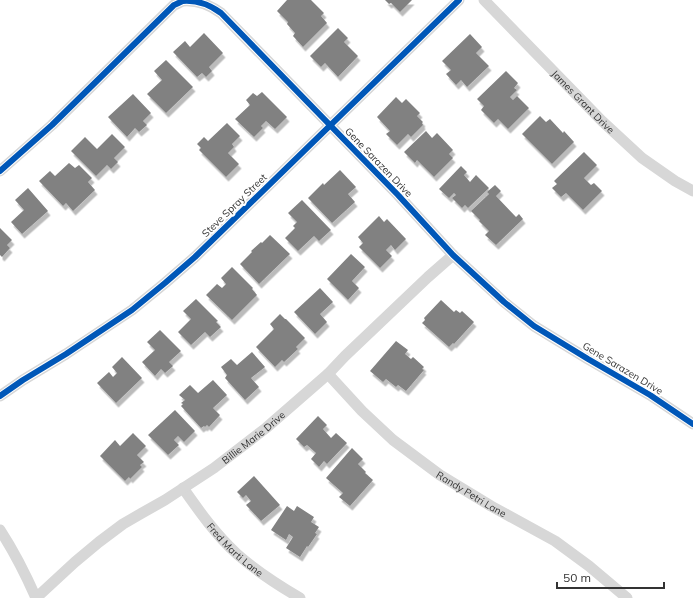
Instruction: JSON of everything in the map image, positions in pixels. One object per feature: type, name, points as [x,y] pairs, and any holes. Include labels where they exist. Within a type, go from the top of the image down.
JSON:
[{"type":"street","name":"Gene Sarazen Drive","points":[[0,171],[52,125],[174,5],[183,1],[193,0],[210,5],[221,13],[398,195],[453,255],[504,302],[534,326],[650,395],[693,424]]},
{"type":"street","name":"Steve Spray Street","points":[[0,396],[132,310],[195,257],[459,0]]},
{"type":"street","name":"James Grant Drive","points":[[484,0],[602,122],[642,158],[675,181],[693,191]]},
{"type":"street","name":"Billie Marie Drive","points":[[36,598],[99,542],[130,520],[165,500],[214,468],[266,428],[328,374],[422,282],[453,255]]},
{"type":"street","name":"Randy Petri Lane","points":[[328,374],[362,411],[393,440],[440,475],[555,542],[589,566],[627,598]]},
{"type":"street","name":"Fred Marti Lane","points":[[183,488],[208,522],[237,554],[254,568],[300,598]]},
{"type":"street","points":[[0,530],[24,570],[36,598]]},
{"type":"building","points":[[287,0],[311,0],[324,13],[321,16],[327,23],[303,47],[293,36],[295,33],[287,24],[288,22],[277,11]]},
{"type":"building","points":[[385,0],[412,0],[400,12],[391,3],[389,4]]},
{"type":"building","points":[[338,28],[348,38],[344,42],[358,56],[338,77],[325,63],[321,67],[310,56]]},
{"type":"building","points":[[204,33],[223,53],[209,67],[212,71],[206,77],[202,73],[197,77],[173,52],[185,41],[190,47]]},
{"type":"building","points":[[470,34],[482,47],[476,53],[489,66],[467,87],[461,80],[456,85],[446,74],[451,70],[442,61]]},
{"type":"building","points":[[166,60],[193,87],[166,113],[147,94],[162,80],[154,71]]},
{"type":"building","points":[[506,71],[518,83],[514,88],[517,90],[510,97],[513,100],[517,96],[529,108],[508,129],[498,119],[494,123],[481,110],[484,106],[477,99]]},
{"type":"building","points":[[262,92],[287,117],[275,129],[266,121],[261,126],[263,128],[254,137],[235,119],[250,105],[246,100],[253,93],[257,96]]},
{"type":"building","points":[[133,94],[151,113],[143,121],[147,125],[139,132],[135,128],[127,137],[108,117]]},
{"type":"building","points":[[396,97],[402,103],[406,99],[420,113],[417,116],[423,122],[423,125],[411,137],[408,134],[397,145],[386,134],[390,131],[377,117]]},
{"type":"building","points":[[540,116],[546,122],[550,119],[574,142],[552,164],[522,134]]},
{"type":"building","points":[[227,123],[240,136],[232,144],[234,147],[228,153],[239,164],[226,177],[199,150],[201,148],[197,144],[204,137],[208,141]]},
{"type":"building","points":[[426,131],[432,138],[437,133],[453,150],[449,154],[453,158],[434,177],[417,160],[415,163],[404,152]]},
{"type":"building","points":[[112,134],[125,147],[114,158],[118,162],[111,169],[107,165],[96,176],[71,151],[85,137],[97,149]]},
{"type":"building","points":[[584,152],[597,165],[584,178],[591,185],[594,183],[602,191],[583,210],[566,193],[561,197],[552,188],[557,184],[554,181]]},
{"type":"building","points":[[69,163],[75,168],[79,165],[92,178],[88,182],[95,190],[73,211],[66,203],[63,206],[39,181],[50,171],[55,176]]},
{"type":"building","points":[[461,166],[467,172],[464,175],[470,182],[476,175],[489,188],[468,208],[465,205],[462,208],[452,198],[456,195],[454,193],[449,198],[439,189]]},
{"type":"building","points":[[340,170],[356,187],[348,194],[355,202],[332,223],[308,198],[323,183],[324,185]]},
{"type":"building","points":[[495,185],[501,191],[496,196],[516,217],[519,214],[523,219],[496,245],[485,235],[489,231],[471,211],[489,194],[487,192]]},
{"type":"building","points":[[28,188],[48,211],[22,234],[11,222],[24,210],[15,200]]},
{"type":"building","points":[[302,200],[331,230],[319,241],[314,236],[298,251],[285,238],[295,228],[293,226],[297,222],[288,213]]},
{"type":"building","points":[[379,216],[384,222],[387,219],[406,239],[395,250],[391,245],[386,250],[392,256],[380,268],[359,247],[363,243],[358,237]]},
{"type":"building","points":[[0,228],[12,240],[7,245],[10,248],[2,257],[0,255]]},
{"type":"building","points":[[270,235],[290,254],[259,284],[240,264],[252,252],[251,251]]},
{"type":"building","points":[[351,254],[365,267],[352,281],[359,288],[348,300],[327,279]]},
{"type":"building","points":[[232,267],[253,288],[252,289],[257,295],[232,320],[206,295],[217,284],[222,288],[226,284],[221,278]]},
{"type":"building","points":[[320,288],[333,302],[320,314],[327,322],[315,334],[294,312]]},
{"type":"building","points":[[196,299],[218,321],[216,322],[221,327],[210,337],[205,332],[191,345],[178,332],[191,319],[183,311]]},
{"type":"building","points":[[441,300],[454,312],[456,310],[460,313],[462,311],[474,322],[454,344],[453,343],[449,347],[422,323],[425,320],[424,318]]},
{"type":"building","points":[[280,314],[305,338],[296,347],[298,349],[284,362],[282,360],[275,367],[256,347],[274,329],[270,324]]},
{"type":"building","points":[[160,330],[181,351],[169,362],[173,366],[165,373],[161,369],[155,376],[142,362],[155,350],[147,342]]},
{"type":"building","points":[[396,341],[408,350],[405,354],[411,359],[413,357],[424,367],[422,369],[424,370],[406,391],[398,385],[396,387],[386,379],[383,382],[370,371]]},
{"type":"building","points":[[252,352],[265,367],[251,378],[259,387],[245,400],[225,378],[227,375],[221,367],[231,359],[237,365]]},
{"type":"building","points":[[122,357],[142,378],[116,403],[97,383],[109,372],[113,377],[117,373],[112,367]]},
{"type":"building","points":[[213,380],[227,395],[213,408],[220,415],[209,427],[207,425],[201,428],[181,406],[183,404],[181,403],[185,400],[179,395],[190,385],[198,393]]},
{"type":"building","points":[[175,410],[195,431],[184,442],[178,436],[174,440],[179,445],[168,455],[148,435]]},
{"type":"building","points":[[318,416],[327,425],[323,429],[331,438],[336,433],[347,443],[327,464],[324,461],[319,467],[311,459],[316,453],[307,445],[304,447],[296,439]]},
{"type":"building","points":[[133,433],[146,446],[137,455],[144,462],[140,465],[142,467],[130,479],[129,477],[125,481],[100,456],[115,440],[120,446]]},
{"type":"building","points":[[352,448],[363,459],[358,464],[373,480],[350,506],[339,497],[343,493],[326,478]]},
{"type":"building","points":[[254,476],[280,505],[261,521],[246,505],[251,501],[246,495],[243,498],[237,492]]},
{"type":"building","points":[[287,506],[294,511],[297,506],[314,517],[311,522],[319,527],[315,533],[317,534],[300,557],[286,548],[293,537],[289,534],[286,540],[271,530]]},
{"type":"cycle path","points":[[0,396],[132,310],[165,283],[195,257],[459,0]]},
{"type":"cycle path","points":[[0,171],[52,125],[174,5],[183,1],[193,1],[203,4],[221,13],[398,195],[453,255],[504,302],[534,326],[650,395],[693,424]]}]
